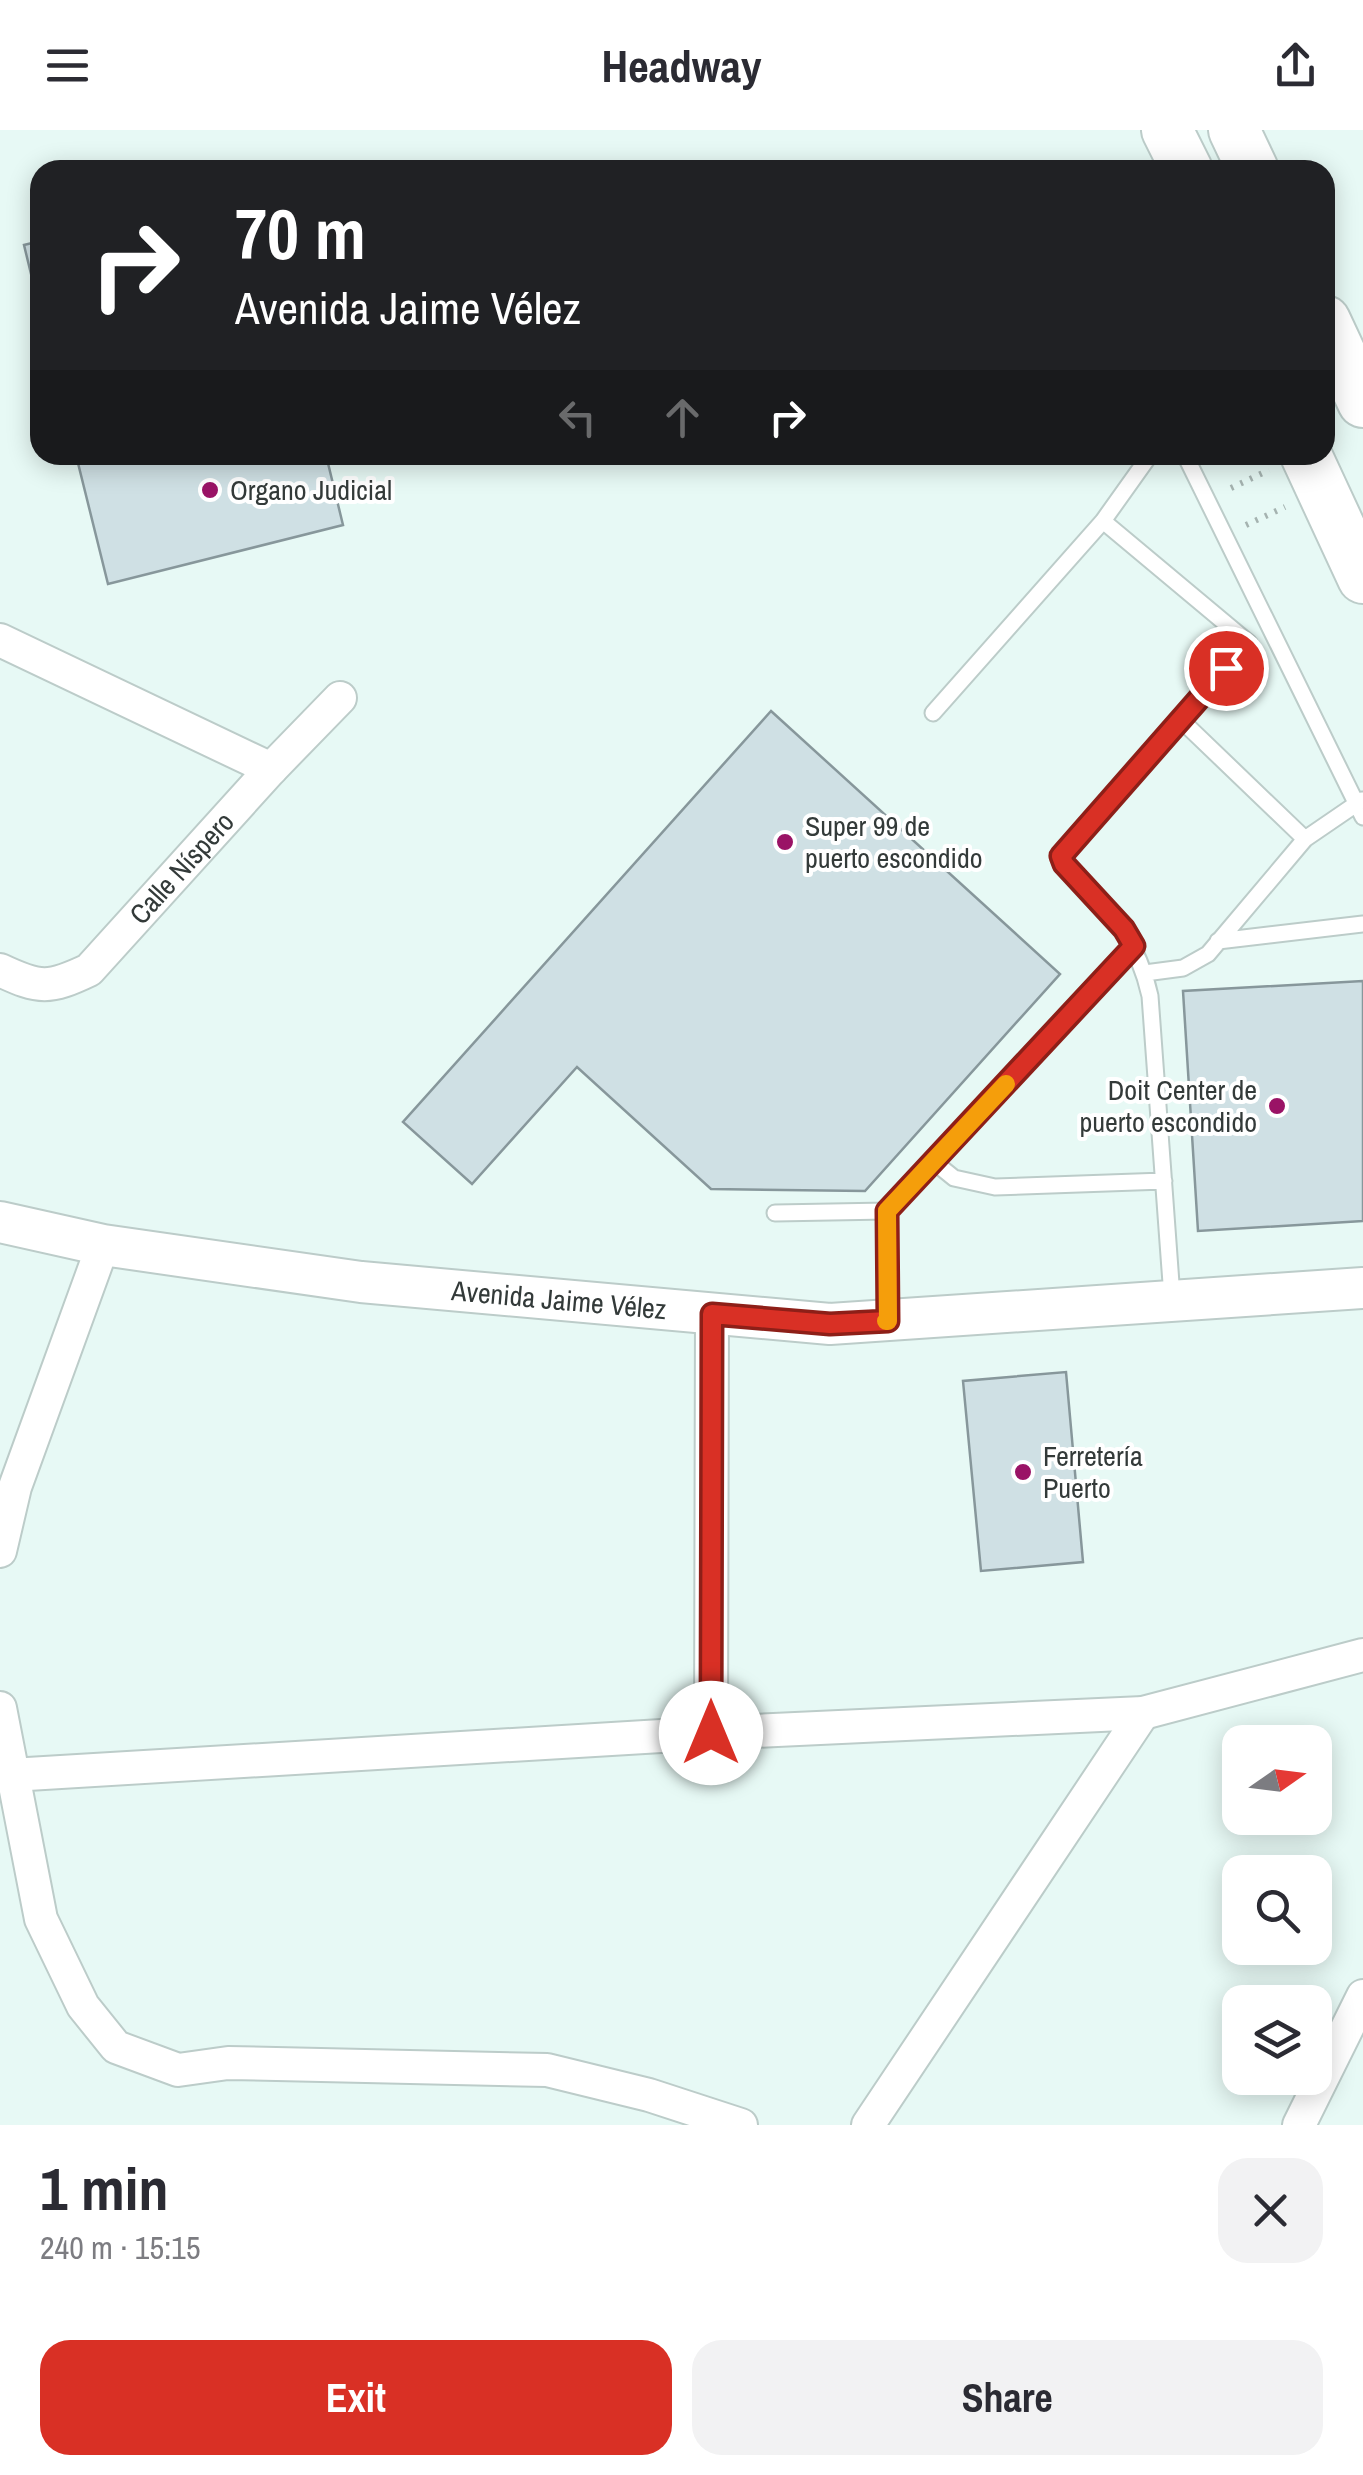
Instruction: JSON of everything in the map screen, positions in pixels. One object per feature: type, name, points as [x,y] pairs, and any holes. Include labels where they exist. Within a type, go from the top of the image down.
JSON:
[{"type":"main road","points":[[1168,130],[1182,160]]},
{"type":"main road","points":[[1234,130],[1248,160]]},
{"type":"main road","points":[[1335,343],[1363,402]]},
{"type":"main road","points":[[1314,472],[1363,578]]},
{"type":"street","points":[[0,640],[271,769]]},
{"type":"street","name":"Calle Níspero","points":[[0,970],[25,982],[58,985],[89,970],[340,698]]},
{"type":"street","name":"Avenida Jaime Vélez","points":[[0,1222],[103,1245],[360,1282],[830,1324],[1363,1288]]},
{"type":"street","points":[[0,1551],[14,1486],[103,1245]]},
{"type":"street","points":[[711,1733],[712,1314]]},
{"type":"street","points":[[12,1775],[711,1733],[1143,1713],[1363,1655]]},
{"type":"street","points":[[0,1708],[41,1919],[83,2006],[116,2047],[178,2070],[228,2063],[547,2070],[649,2095],[741,2125]]},
{"type":"street","points":[[868,2125],[1143,1713]]},
{"type":"street","points":[[1299,2125],[1363,1996]]},
{"type":"lane","points":[[933,714],[1103,521],[1143,465]]},
{"type":"lane","points":[[1146,973],[1183,968],[1208,954],[1305,838],[1360,806],[1190,465]]},
{"type":"lane","points":[[1103,521],[1249,643]]},
{"type":"lane","points":[[1172,1303],[1146,973],[1124,929],[1061,856],[1249,643],[1271,626]]},
{"type":"lane","points":[[1180,719],[1305,838]]},
{"type":"lane","points":[[1218,940],[1363,924]]},
{"type":"lane","points":[[888,1321],[887,1211],[1134,946]]},
{"type":"lane","points":[[933,1162],[954,1178],[995,1186],[1164,1180]]},
{"type":"lane","points":[[775,1213],[887,1211]]},
{"type":"path","points":[[1234,530],[1314,472]]},
{"type":"building","points":[[30,244],[30,270],[24,245]]},
{"type":"building","name":"Organo Judicial","points":[[78,465],[328,465],[343,525],[108,584]]},
{"type":"building","name":"Super 99 de puerto escondido","points":[[771,711],[1060,974],[865,1191],[711,1189],[577,1067],[472,1184],[403,1122]]},
{"type":"building","name":"Doit Center de puerto escondido","points":[[1363,981],[1363,1221],[1198,1231],[1183,991]]},
{"type":"building","name":"Ferretería Puerto","points":[[1066,1372],[1083,1562],[981,1571],[963,1381]]},
{"type":"slow traffic","points":[[886,1321],[887,1211],[1006,1084]]},
{"type":"place","name":"Organo Judicial","points":[[210,490]]},
{"type":"place","name":"Super 99 de puerto escondido","points":[[785,842]]},
{"type":"place","name":"Doit Center de puerto escondido","points":[[1277,1106]]},
{"type":"place","name":"Ferretería Puerto","points":[[1023,1472]]},
{"type":"route","points":[[711,1733],[712,1314],[830,1324],[888,1321],[887,1211],[1134,946],[1124,929],[1064,864],[1064,849],[1226,668]]}]
